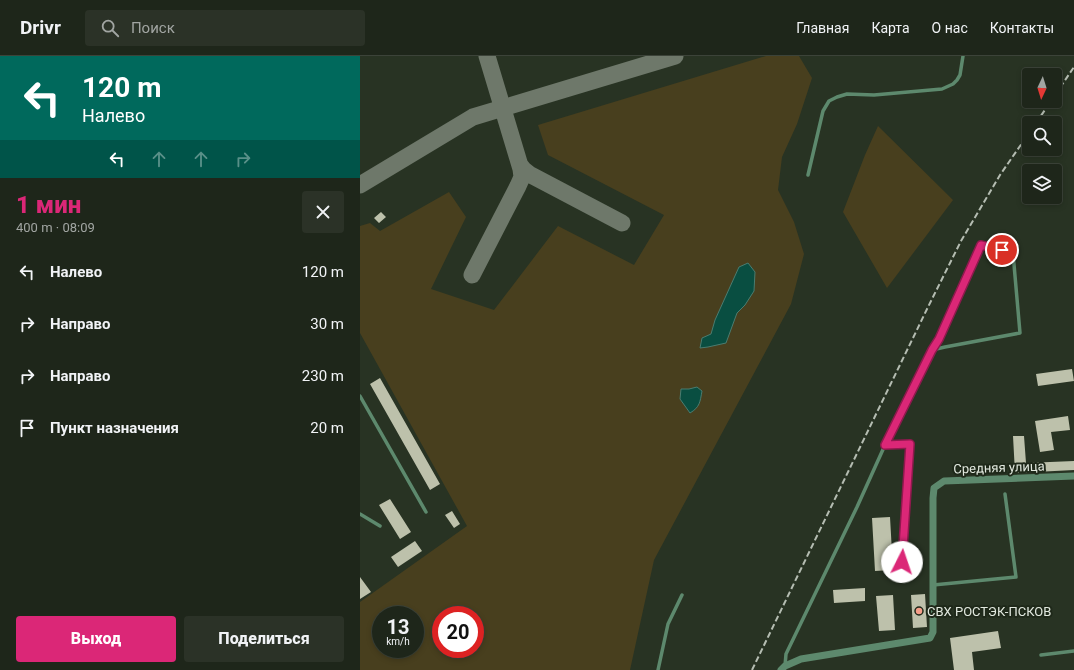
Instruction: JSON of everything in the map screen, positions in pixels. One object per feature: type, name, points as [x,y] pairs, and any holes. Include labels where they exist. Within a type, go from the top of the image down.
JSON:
[{"type":"street","name":"Средняя улица","points":[[783,668],[801,659],[930,638],[933,632],[933,498],[934,488],[944,481],[1074,476]]},
{"type":"lane","points":[[808,176],[823,111],[829,101],[847,94],[874,95],[942,89],[957,80],[960,75],[963,56]]},
{"type":"lane","points":[[783,668],[786,654],[854,514],[885,445],[932,350],[939,339],[981,245],[1013,253],[1020,333],[932,350]]},
{"type":"lane","points":[[360,396],[426,512]]},
{"type":"lane","points":[[885,445],[910,444],[902,562]]},
{"type":"lane","points":[[933,585],[1016,577],[1005,494]]},
{"type":"lane","points":[[360,514],[380,526]]},
{"type":"lane","points":[[658,670],[668,624],[682,595]]},
{"type":"lane","points":[[1042,655],[1074,651]]},
{"type":"shaded area","points":[[766,56],[799,56],[812,78],[797,124],[782,157],[778,190],[794,222],[804,254],[791,304],[654,560],[630,670],[360,670],[360,602],[467,526],[360,333],[360,226],[370,223],[380,231],[449,192],[466,217],[431,289],[494,310],[558,226],[634,265],[664,215],[548,155],[538,125]]},
{"type":"shaded area","points":[[878,126],[953,200],[887,288],[843,212]]},
{"type":"water","points":[[748,263],[755,272],[754,291],[745,305],[737,313],[726,343],[700,348],[702,338],[711,334],[715,320],[739,267]]},
{"type":"water","points":[[697,387],[702,391],[700,401],[696,409],[690,413],[680,399],[681,389]]},
{"type":"building","points":[[381,212],[386,217],[379,223],[374,218]]},
{"type":"building","points":[[1072,369],[1074,381],[1038,386],[1036,374]]},
{"type":"building","points":[[380,378],[440,484],[430,490],[370,384]]},
{"type":"building","points":[[1068,416],[1070,430],[1051,432],[1054,450],[1040,452],[1035,421]]},
{"type":"building","points":[[1013,436],[1024,436],[1026,463],[1074,461],[1074,470],[1015,473]]},
{"type":"building","points":[[390,499],[411,532],[400,539],[379,505]]},
{"type":"building","points":[[452,511],[460,524],[454,528],[445,515]]},
{"type":"building","points":[[890,517],[893,570],[875,571],[872,518]]},
{"type":"building","points":[[415,541],[422,551],[398,567],[391,557]]},
{"type":"building","points":[[360,577],[371,592],[360,599]]},
{"type":"building","points":[[865,588],[865,601],[834,603],[833,590]]},
{"type":"building","name":"СВХ РОСТЭК-ПСКОВ","points":[[925,594],[927,627],[913,628],[911,595]]},
{"type":"building","points":[[893,595],[895,630],[879,631],[876,596]]},
{"type":"building","points":[[998,631],[1001,648],[972,652],[974,670],[954,670],[950,638]]},
{"type":"taxiway","points":[[472,275],[522,177],[521,169],[487,56]]},
{"type":"taxiway","points":[[360,185],[473,117],[675,56]]},
{"type":"taxiway","points":[[520,165],[529,174],[622,223]]},
{"type":"railway","points":[[1062,85],[1074,67]]},
{"type":"railway","points":[[1041,116],[1046,108]]},
{"type":"railway","points":[[752,670],[961,241],[1000,175],[1022,143]]},
{"type":"place","name":"СВХ РОСТЭК-ПСКОВ","points":[[919,611]]},
{"type":"route","points":[[902,562],[910,444],[885,445],[932,350],[939,339],[981,245],[1002,250]]}]
